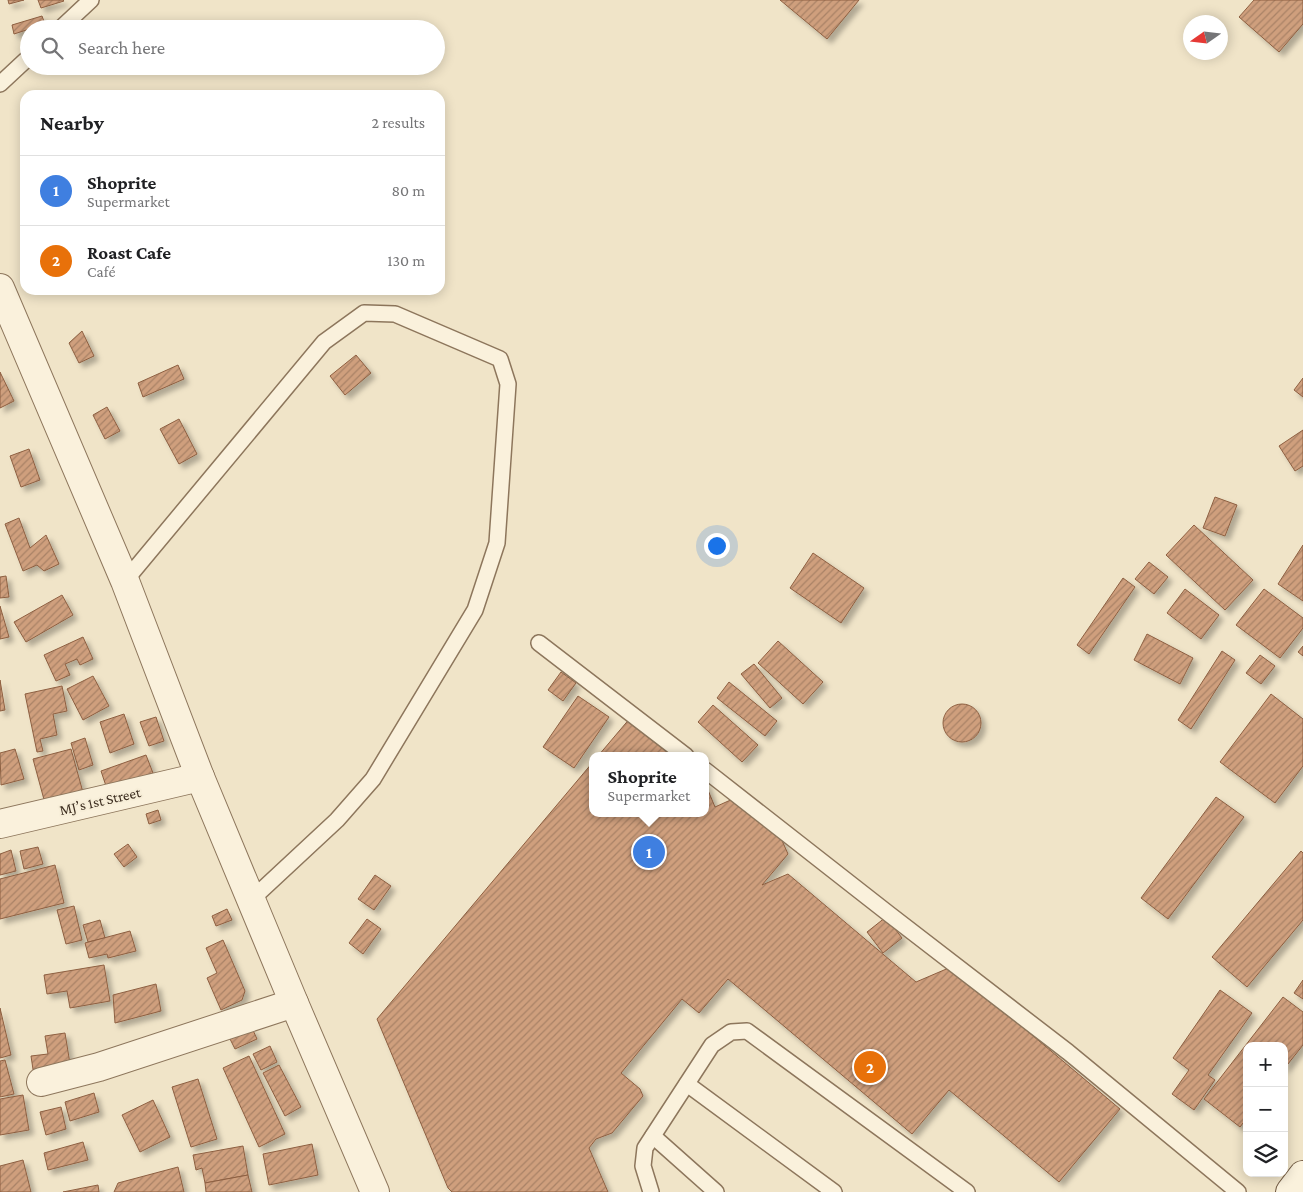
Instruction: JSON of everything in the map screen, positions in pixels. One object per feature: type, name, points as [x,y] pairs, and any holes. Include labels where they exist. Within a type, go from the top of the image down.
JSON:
[{"type":"street","points":[[0,288],[125,581],[200,777],[375,1192]]},
{"type":"street","name":"MJ’s 1st Street","points":[[0,824],[200,777]]},
{"type":"street","points":[[41,1082],[91,1069],[294,1003]]},
{"type":"street","points":[[1290,1192],[1303,1175]]},
{"type":"lane","points":[[70,20],[91,0]]},
{"type":"lane","points":[[0,84],[20,65]]},
{"type":"lane","points":[[125,581],[324,342],[364,314],[395,314],[500,359],[508,384],[497,544],[475,610],[372,779],[337,820],[251,900]]},
{"type":"lane","points":[[539,643],[681,752]]},
{"type":"lane","points":[[709,773],[1068,1052],[1238,1192]]},
{"type":"lane","points":[[651,1192],[643,1166],[645,1148],[712,1045],[731,1032],[747,1031],[967,1192]]},
{"type":"lane","points":[[687,1084],[834,1192]]},
{"type":"lane","points":[[653,1136],[716,1192]]},
{"type":"building","points":[[8,0],[24,0],[9,4]]},
{"type":"building","points":[[38,0],[63,0],[64,1],[41,8]]},
{"type":"building","points":[[780,0],[859,0],[827,39]]},
{"type":"building","points":[[1254,0],[1303,0],[1303,24],[1279,52],[1239,17]]},
{"type":"building","points":[[42,16],[44,20],[29,20]]},
{"type":"building","points":[[20,23],[20,32],[14,34],[12,25]]},
{"type":"building","points":[[82,331],[94,356],[79,363],[69,343]]},
{"type":"building","points":[[356,355],[371,373],[345,395],[330,376]]},
{"type":"building","points":[[178,365],[184,379],[143,397],[138,383]]},
{"type":"building","points":[[0,372],[14,401],[0,408]]},
{"type":"building","points":[[1303,378],[1303,397],[1294,390]]},
{"type":"building","points":[[107,407],[120,431],[105,439],[93,415]]},
{"type":"building","points":[[179,419],[197,454],[179,464],[160,429]]},
{"type":"building","points":[[1303,430],[1303,466],[1295,471],[1279,446]]},
{"type":"building","points":[[29,449],[40,480],[21,487],[10,456]]},
{"type":"building","points":[[1215,497],[1237,505],[1225,536],[1203,528]]},
{"type":"building","points":[[19,518],[30,548],[46,535],[59,564],[44,571],[37,565],[23,571],[5,524]]},
{"type":"building","points":[[1194,525],[1253,580],[1225,610],[1166,555]]},
{"type":"building","points":[[1303,545],[1303,601],[1278,584]]},
{"type":"building","points":[[813,553],[864,588],[841,623],[790,588]]},
{"type":"building","points":[[1149,562],[1168,577],[1154,594],[1135,579]]},
{"type":"building","points":[[6,576],[9,597],[0,598],[0,577]]},
{"type":"building","points":[[1123,578],[1135,587],[1089,654],[1077,645]]},
{"type":"building","points":[[1185,589],[1219,615],[1201,639],[1167,613]]},
{"type":"building","points":[[1264,589],[1303,618],[1303,628],[1280,658],[1236,625]]},
{"type":"building","points":[[62,595],[73,615],[26,642],[14,622]]},
{"type":"building","points":[[0,606],[9,637],[0,639]]},
{"type":"building","points":[[1147,634],[1193,658],[1180,684],[1134,660]]},
{"type":"building","points":[[83,637],[93,659],[80,665],[77,659],[65,664],[70,675],[56,681],[44,655]]},
{"type":"building","points":[[778,641],[823,682],[803,704],[758,663]]},
{"type":"building","points":[[1303,646],[1303,656],[1298,652]]},
{"type":"building","points":[[1222,651],[1235,660],[1191,729],[1178,720]]},
{"type":"building","points":[[1260,655],[1275,666],[1261,684],[1246,673]]},
{"type":"building","points":[[754,664],[782,698],[770,708],[741,674]]},
{"type":"building","points":[[561,672],[576,683],[563,701],[548,690]]},
{"type":"building","points":[[93,676],[109,706],[83,720],[67,689]]},
{"type":"building","points":[[0,680],[5,710],[0,711]]},
{"type":"building","points":[[729,682],[777,721],[765,736],[717,698]]},
{"type":"building","points":[[62,686],[67,711],[53,714],[57,735],[40,739],[43,751],[37,752],[25,694]]},
{"type":"building","points":[[1271,694],[1303,719],[1303,766],[1275,803],[1220,762]]},
{"type":"building","points":[[578,696],[609,717],[574,768],[543,747]]},
{"type":"building","points":[[962,704],[969,705],[975,710],[980,716],[980,730],[975,736],[969,741],[962,742],[955,741],[949,736],[944,730],[943,723],[944,716],[949,710],[955,705]]},
{"type":"building","points":[[713,705],[758,745],[742,762],[698,722]]},
{"type":"building","points":[[124,714],[134,744],[110,753],[100,722]]},
{"type":"building","points":[[156,717],[164,741],[149,746],[140,722]]},
{"type":"building","points":[[631,717],[672,752],[601,752]]},
{"type":"building","points":[[85,738],[93,765],[79,770],[71,743]]},
{"type":"building","points":[[15,749],[24,779],[1,785],[0,753]]},
{"type":"building","points":[[71,749],[84,796],[46,807],[33,759]]},
{"type":"building","points":[[146,755],[153,773],[107,789],[101,771]]},
{"type":"building","points":[[589,767],[589,817],[709,817],[709,793],[715,807],[735,798],[780,836],[788,854],[762,885],[788,874],[916,982],[951,967],[1120,1109],[1059,1182],[949,1090],[912,1134],[728,979],[699,1013],[682,999],[621,1073],[640,1089],[643,1096],[612,1133],[596,1139],[589,1148],[608,1192],[452,1192],[448,1188],[377,1019]]},
{"type":"building","points":[[1216,797],[1244,817],[1168,919],[1141,898]]},
{"type":"building","points":[[158,810],[161,820],[149,824],[146,814]]},
{"type":"building","points":[[128,844],[137,857],[124,867],[114,854]]},
{"type":"building","points":[[38,847],[43,864],[24,869],[20,851]]},
{"type":"building","points":[[11,850],[16,871],[0,875],[0,854]]},
{"type":"building","points":[[1301,851],[1303,853],[1303,920],[1247,987],[1212,957]]},
{"type":"building","points":[[55,865],[64,903],[0,919],[0,879]]},
{"type":"building","points":[[375,875],[391,886],[374,910],[358,899]]},
{"type":"building","points":[[74,906],[82,940],[66,944],[57,910]]},
{"type":"building","points":[[227,909],[232,920],[216,926],[212,916]]},
{"type":"building","points":[[886,917],[902,938],[883,953],[867,932]]},
{"type":"building","points":[[367,919],[381,929],[363,954],[349,943]]},
{"type":"building","points":[[100,920],[105,938],[88,942],[83,925]]},
{"type":"building","points":[[130,931],[136,951],[108,958],[107,954],[89,958],[85,943]]},
{"type":"building","points":[[223,940],[245,991],[242,1000],[221,1010],[207,978],[217,973],[206,948]]},
{"type":"building","points":[[104,965],[110,1001],[70,1008],[67,991],[47,994],[44,975]]},
{"type":"building","points":[[1303,980],[1303,999],[1294,993]]},
{"type":"building","points":[[156,984],[161,1011],[115,1023],[113,995]]},
{"type":"building","points":[[1220,990],[1252,1013],[1208,1075],[1215,1080],[1194,1110],[1172,1094],[1189,1070],[1173,1058]]},
{"type":"building","points":[[1283,997],[1303,1012],[1303,1045],[1288,1064],[1288,1042],[1248,1042]]},
{"type":"building","points":[[0,1008],[11,1055],[0,1058]]},
{"type":"building","points":[[252,1028],[257,1039],[235,1049],[229,1037]]},
{"type":"building","points":[[65,1033],[71,1070],[34,1076],[31,1056],[48,1054],[45,1036]]},
{"type":"building","points":[[270,1046],[277,1062],[261,1070],[253,1054]]},
{"type":"building","points":[[1243,1049],[1243,1123],[1240,1127],[1204,1099]]},
{"type":"building","points":[[249,1056],[285,1134],[259,1147],[223,1068]]},
{"type":"building","points":[[5,1060],[14,1094],[0,1097],[0,1061]]},
{"type":"building","points":[[279,1065],[301,1107],[285,1116],[263,1073]]},
{"type":"building","points":[[198,1079],[217,1139],[191,1147],[172,1087]]},
{"type":"building","points":[[94,1093],[99,1112],[70,1121],[65,1102]]},
{"type":"building","points":[[23,1095],[29,1130],[0,1135],[0,1099]]},
{"type":"building","points":[[153,1100],[170,1137],[140,1152],[122,1115]]},
{"type":"building","points":[[61,1107],[66,1129],[46,1135],[40,1112]]},
{"type":"building","points":[[83,1142],[88,1160],[48,1170],[44,1153]]},
{"type":"building","points":[[312,1144],[318,1175],[269,1185],[263,1154]]},
{"type":"building","points":[[243,1146],[248,1175],[205,1183],[202,1168],[196,1170],[193,1155]]},
{"type":"building","points":[[23,1160],[31,1192],[0,1192],[0,1166]]},
{"type":"building","points":[[178,1167],[184,1192],[114,1192],[118,1183]]},
{"type":"building","points":[[248,1175],[252,1192],[206,1192],[205,1183]]},
{"type":"building","points":[[98,1185],[99,1192],[63,1192]]},
{"type":"place","name":"Shoprite","points":[[649,852]]},
{"type":"place","name":"Roast Cafe","points":[[870,1067]]}]
